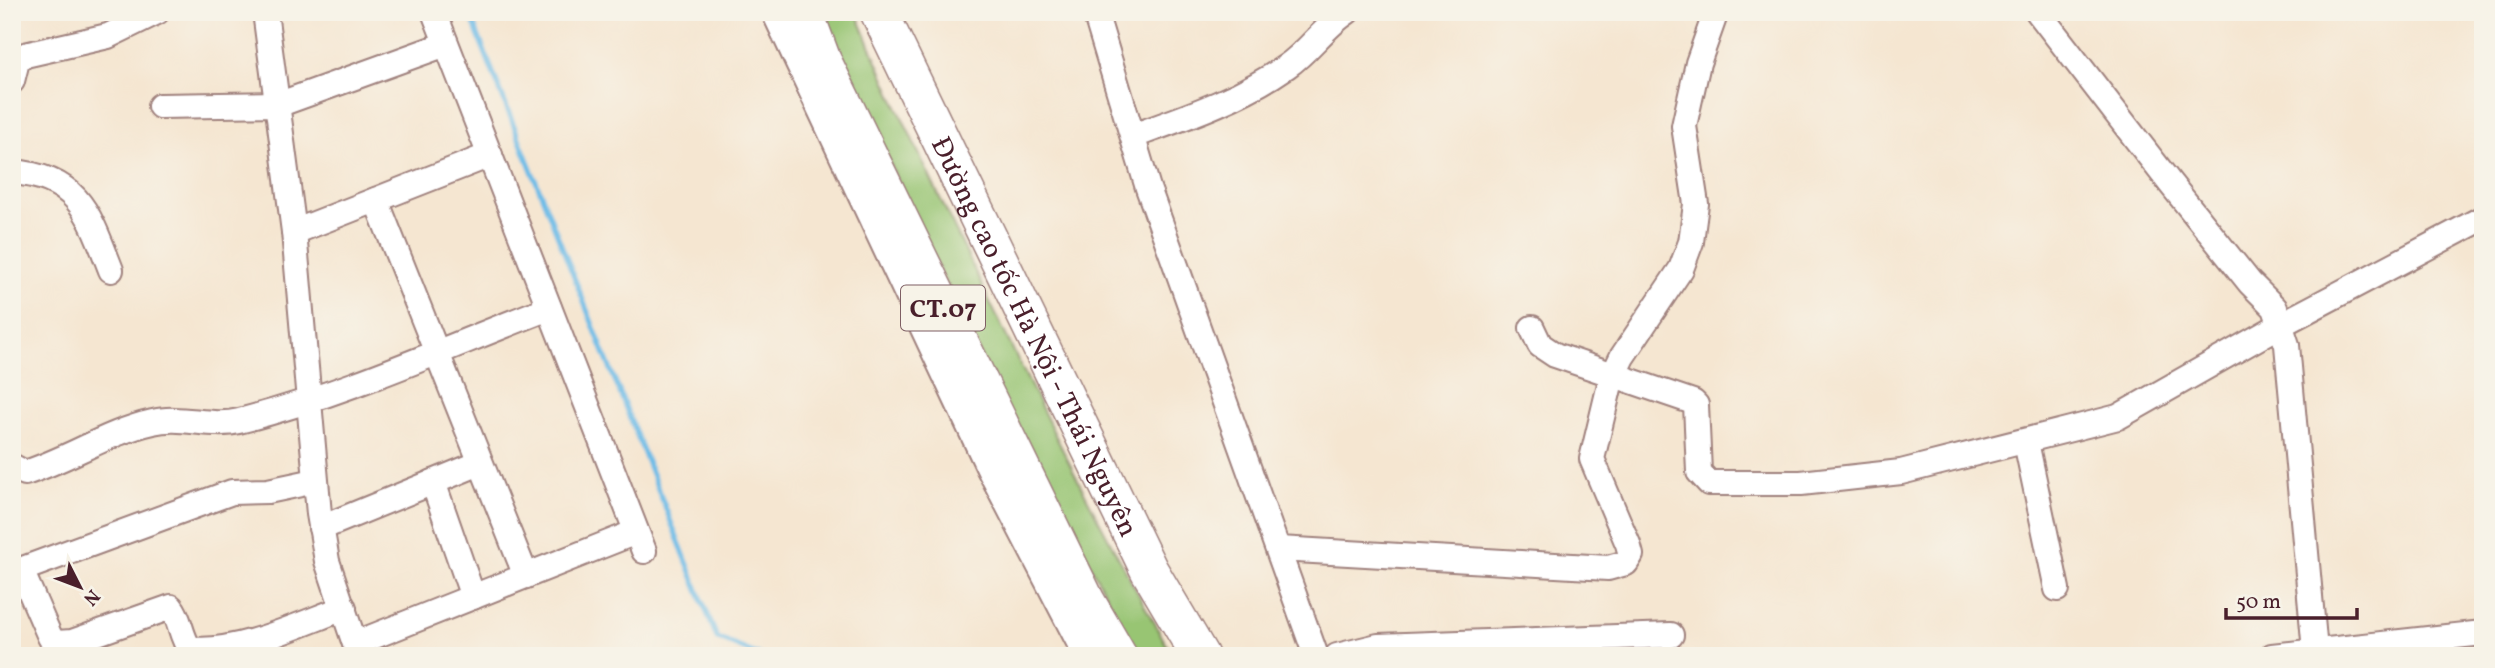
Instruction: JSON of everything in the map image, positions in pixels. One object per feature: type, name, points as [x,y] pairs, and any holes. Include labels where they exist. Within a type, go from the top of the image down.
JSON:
[{"type":"highway","name":"CT.07","points":[[804,12],[822,60],[1068,564],[1118,656]]},
{"type":"highway","name":"Đường cao tốc Hà Nội - Thái Nguyên","points":[[879,12],[1143,557],[1200,656]]},
{"type":"street","points":[[12,81],[17,61],[25,55],[108,36],[158,12]]},
{"type":"street","points":[[267,18],[280,104],[294,232],[307,401],[321,528],[327,561],[358,650],[473,597],[526,576],[640,541],[434,12]]},
{"type":"street","points":[[774,12],[989,469],[1086,656]]},
{"type":"street","points":[[1095,12],[1148,188],[1315,656]]},
{"type":"street","points":[[1133,136],[1191,116],[1256,86],[1289,65],[1318,34],[1347,12]]},
{"type":"street","points":[[1279,549],[1619,567],[1631,555],[1592,459],[1614,376],[1637,331],[1681,269],[1691,243],[1696,204],[1684,126],[1698,63],[1716,12]]},
{"type":"street","points":[[2038,12],[2202,223],[2274,308],[2282,324],[2287,345],[2315,651]]},
{"type":"street","points":[[160,106],[280,104],[446,44]]},
{"type":"street","points":[[294,232],[490,155]]},
{"type":"street","points":[[12,172],[37,173],[65,186],[82,203],[111,270]]},
{"type":"street","points":[[376,200],[526,576]]},
{"type":"street","points":[[1532,328],[1540,345],[1549,352],[1696,405],[1699,472],[1709,482],[1801,483],[1901,472],[2118,417],[2282,324],[2483,218]]},
{"type":"street","points":[[12,466],[25,473],[58,463],[115,435],[155,421],[237,421],[307,401],[549,308]]},
{"type":"street","points":[[2026,442],[2057,589]]},
{"type":"street","points":[[321,528],[481,463]]},
{"type":"street","points":[[315,481],[268,491],[232,492],[17,572],[50,637],[56,643],[72,642],[171,607],[176,614],[183,640],[190,649],[212,652],[279,632],[344,608]]},
{"type":"street","points":[[433,482],[473,597]]},
{"type":"street","points":[[2272,656],[2483,633]]},
{"type":"street","points":[[1337,656],[1378,646],[1662,642]]},
{"type":"green space","points":[[824,12],[856,12],[918,151],[1028,381],[1098,520],[1173,656],[1139,656],[1004,405],[908,205]]},
{"type":"waterway","points":[[469,12],[717,638],[761,656]]}]
